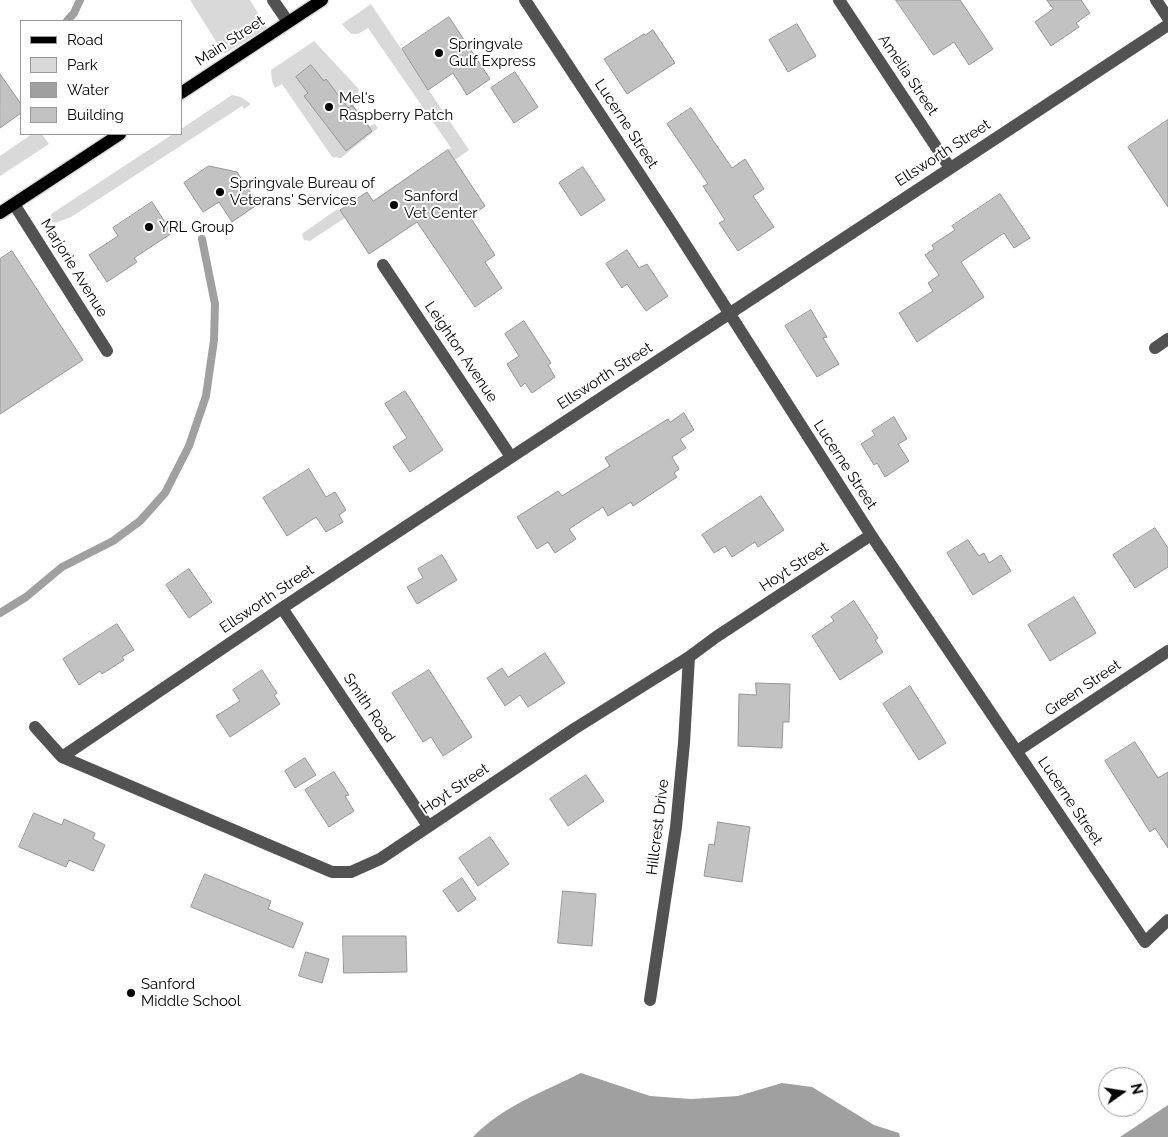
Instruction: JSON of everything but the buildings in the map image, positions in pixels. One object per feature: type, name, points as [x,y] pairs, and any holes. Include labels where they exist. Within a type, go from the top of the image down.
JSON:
[{"type":"main road","name":"Main Street","points":[[182,92],[322,0]]},
{"type":"main road","points":[[0,213],[118,135]]},
{"type":"street","points":[[273,0],[288,22]]},
{"type":"street","name":"Lucerne Street","points":[[525,0],[667,216],[871,535],[1145,942],[1168,920]]},
{"type":"street","name":"Amelia Street","points":[[839,0],[950,168]]},
{"type":"street","points":[[1156,0],[1168,18]]},
{"type":"street","name":"Ellsworth Street","points":[[62,757],[282,608],[1168,25]]},
{"type":"street","name":"Marjorie Avenue","points":[[14,204],[107,351]]},
{"type":"street","name":"Leighton Avenue","points":[[383,265],[511,457]]},
{"type":"street","points":[[1155,348],[1168,339]]},
{"type":"street","name":"Hoyt Street","points":[[34,727],[62,757],[332,872],[351,872],[380,859],[567,734],[689,658],[871,535]]},
{"type":"street","name":"Smith Road","points":[[282,608],[428,826]]},
{"type":"street","name":"Green Street","points":[[1016,751],[1168,651]]},
{"type":"street","name":"Hillcrest Drive","points":[[650,1000],[676,827],[684,743],[689,658]]},
{"type":"green space","points":[[190,0],[250,0],[267,28],[224,54]]},
{"type":"green space","points":[[371,4],[469,150],[455,160],[448,150],[451,148],[368,28],[358,34],[351,34],[342,24]]},
{"type":"green space","points":[[314,41],[358,88],[354,106],[370,126],[375,124],[378,128],[341,158],[332,157],[282,84],[275,88],[272,81],[271,70]]},
{"type":"green space","points":[[232,95],[241,97],[251,104],[244,109],[242,106],[71,217],[55,223],[51,221],[51,214],[171,135],[182,135],[182,128]]},
{"type":"green space","points":[[31,135],[43,135],[49,144],[0,176],[0,156]]},
{"type":"green space","points":[[336,210],[340,210],[345,218],[310,241],[304,240],[303,233]]},
{"type":"water","points":[[581,1073],[650,1096],[691,1099],[738,1096],[782,1083],[812,1087],[874,1125],[899,1133],[900,1137],[473,1137],[484,1126],[510,1108]]},
{"type":"water","points":[[1168,1105],[1168,1137],[1120,1137]]},
{"type":"waterway","points":[[68,20],[74,13],[80,0]]},
{"type":"waterway","points":[[0,613],[26,597],[62,567],[113,541],[140,521],[165,493],[189,446],[206,396],[214,340],[215,304],[202,239]]},
{"type":"place","name":"Springvale Gulf Express","points":[[439,53]]},
{"type":"place","name":"Mel's Raspberry Patch","points":[[329,107]]},
{"type":"place","name":"Springvale Bureau of Veterans' Services","points":[[220,192]]},
{"type":"place","name":"Sanford Vet Center","points":[[394,205]]},
{"type":"place","name":"YRL Group","points":[[149,227]]},
{"type":"place","name":"Sanford Middle School","points":[[131,993]]}]
